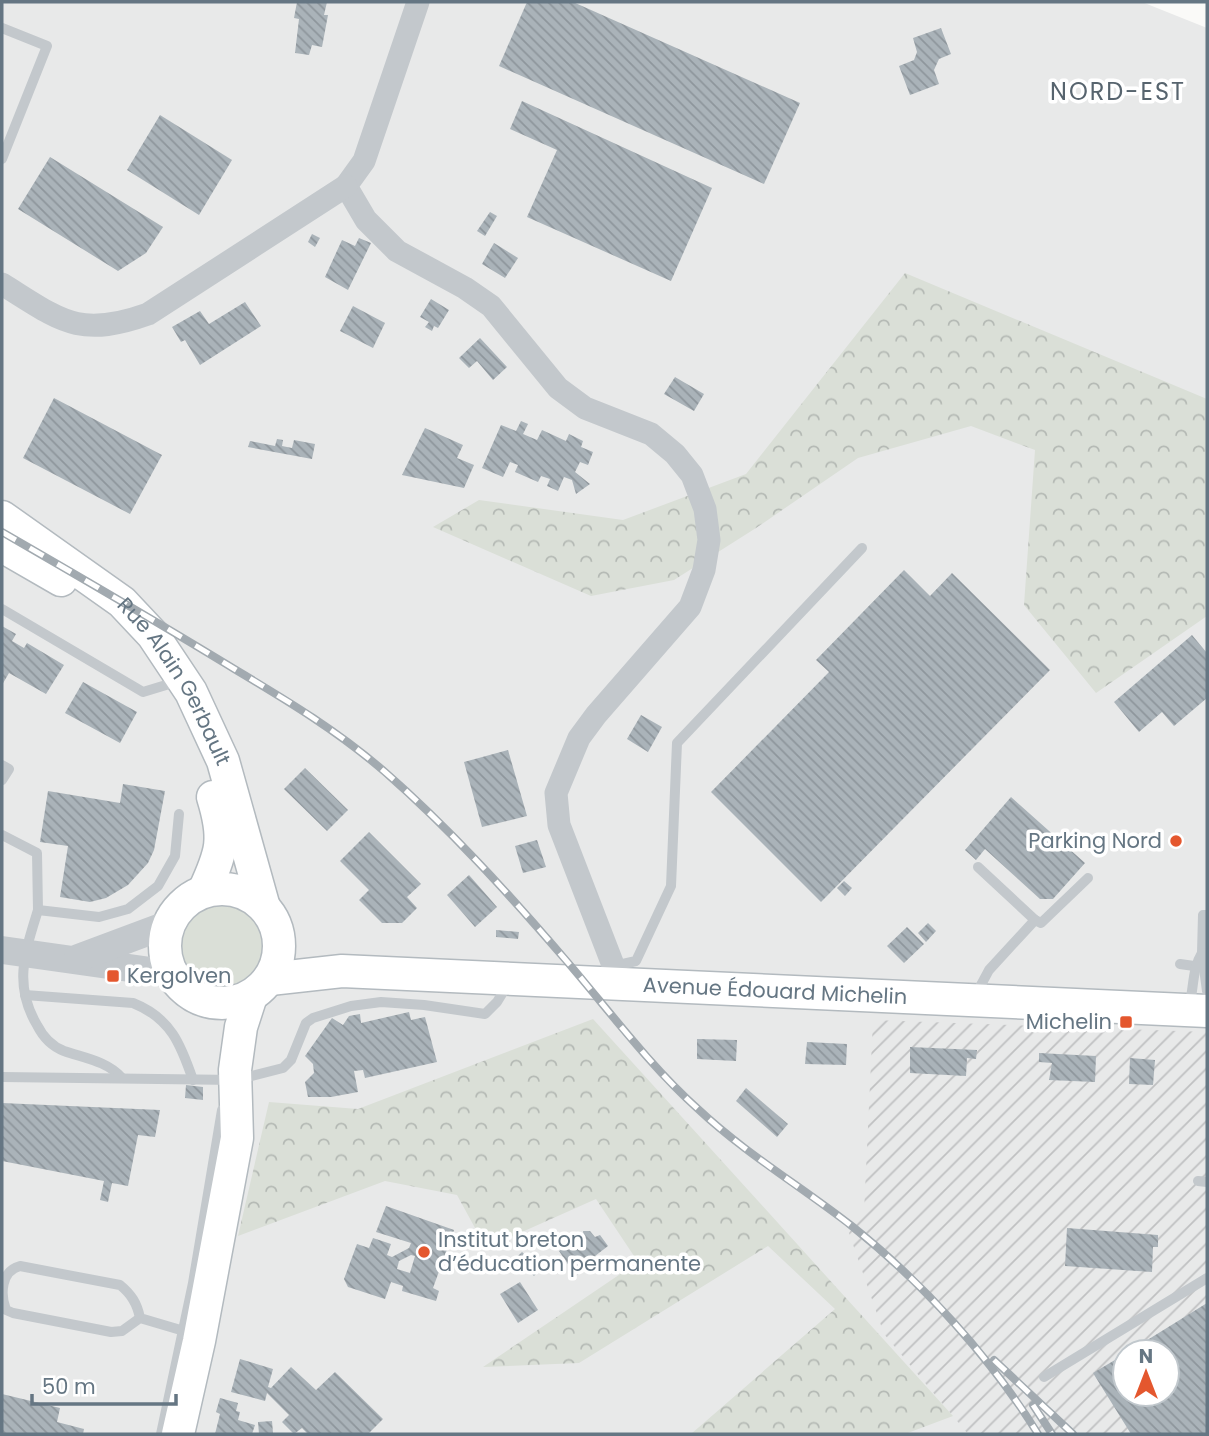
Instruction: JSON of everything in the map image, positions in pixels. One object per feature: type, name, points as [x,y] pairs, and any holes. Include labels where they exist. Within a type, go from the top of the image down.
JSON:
[{"type":"main road","name":"Rue Alain Gerbault","points":[[2,517],[122,602],[153,635],[191,692],[223,761],[263,904]]},
{"type":"main road","name":"Rue Alain Gerbault","points":[[2,546],[62,581],[118,622],[156,664],[182,712],[199,753],[221,831],[219,859],[204,891]]},
{"type":"main road","points":[[178,1434],[199,1341],[237,1138],[236,1083],[241,1027],[260,988],[278,961],[280,941],[277,927],[263,904],[235,889],[204,891],[177,910],[164,941],[166,958],[172,974],[188,991],[209,1002],[223,1004],[260,988]]},
{"type":"main road","name":"Avenue Édouard Michelin","points":[[280,941],[342,971]]},
{"type":"main road","name":"Avenue Édouard Michelin","points":[[260,988],[342,971],[512,979],[617,975],[972,1001],[1201,1004]]},
{"type":"main road","points":[[209,1002],[236,1083]]},
{"type":"street","points":[[2,284],[55,317],[81,326],[120,324],[148,314],[346,186],[364,161],[418,2]]},
{"type":"street","points":[[346,186],[366,220],[397,251],[465,288],[491,306],[558,388],[585,408],[652,435],[675,454],[692,475],[705,509],[709,540],[704,570],[690,607],[579,738],[556,793],[559,825],[617,975]]},
{"type":"street","points":[[75,958],[169,925]]},
{"type":"street","points":[[13,951],[172,974]]},
{"type":"lane","points":[[2,27],[47,46],[2,159]]},
{"type":"lane","points":[[617,975],[636,961],[671,886],[677,743],[862,548]]},
{"type":"lane","points":[[2,608],[144,692],[166,685]]},
{"type":"lane","points":[[2,765],[9,769],[2,780]]},
{"type":"lane","points":[[38,910],[99,918],[128,909],[158,886],[175,856],[179,814]]},
{"type":"lane","points":[[2,835],[37,853],[38,910],[13,951],[23,970],[29,1012],[49,1042],[61,1050],[108,1066],[122,1078]]},
{"type":"lane","points":[[978,867],[1041,923],[1088,878]]},
{"type":"lane","points":[[1201,1004],[1203,915],[1207,915]]},
{"type":"lane","points":[[972,1001],[989,970],[1035,920]]},
{"type":"lane","points":[[1201,1004],[1194,988],[1194,965],[1202,953]]},
{"type":"lane","points":[[1180,964],[1194,965]]},
{"type":"lane","points":[[2,1077],[236,1083],[283,1068],[291,1060],[306,1023],[313,1018],[351,1006],[381,1002],[485,1014],[497,1002],[512,979]]},
{"type":"lane","points":[[25,995],[133,1003],[149,1009],[177,1038],[193,1080]]},
{"type":"lane","points":[[161,1434],[184,1331],[222,1110],[236,1083]]},
{"type":"lane","points":[[20,1266],[120,1285],[130,1293],[140,1318],[122,1331],[111,1332],[13,1314],[6,1310],[2,1291],[7,1274],[12,1268],[20,1266]]},
{"type":"lane","points":[[1044,1377],[1207,1278]]},
{"type":"lane","points":[[140,1318],[184,1331]]},
{"type":"shaded area","points":[[2,2],[1142,2],[1207,28],[1207,1434],[2,1434]]},
{"type":"shaded area","points":[[873,1020],[1207,1032],[1207,1434],[968,1434],[884,1334],[849,1233],[864,1212]]},
{"type":"green space","points":[[905,273],[1207,399],[1207,616],[1096,693],[1024,605],[1035,450],[971,426],[858,458],[674,580],[591,596],[433,527],[479,500],[623,520],[746,474]]},
{"type":"green space","points":[[222,904],[238,907],[251,916],[260,929],[263,945],[260,961],[251,974],[238,983],[222,986],[206,983],[193,974],[184,961],[181,945],[184,929],[193,916],[206,907]]},
{"type":"green space","points":[[593,1019],[953,1416],[905,1434],[691,1434],[835,1309],[768,1246],[579,1363],[483,1367],[638,1262],[596,1199],[486,1248],[457,1195],[385,1181],[238,1236],[269,1102],[358,1109]]},
{"type":"building","points":[[297,2],[327,2],[324,15],[328,15],[322,47],[312,45],[309,55],[295,53],[299,19],[294,18]]},
{"type":"building","points":[[527,2],[573,2],[800,103],[764,184],[499,66]]},
{"type":"building","points":[[941,28],[951,54],[939,59],[934,70],[939,84],[910,95],[899,66],[914,60],[917,52],[913,38]]},
{"type":"building","points":[[522,101],[712,188],[671,281],[527,217],[557,150],[510,129]]},
{"type":"building","points":[[160,115],[232,160],[199,215],[127,170]]},
{"type":"building","points":[[50,157],[163,227],[146,253],[118,271],[18,209]]},
{"type":"building","points":[[490,212],[497,216],[485,236],[477,231]]},
{"type":"building","points":[[312,234],[320,238],[315,247],[308,242]]},
{"type":"building","points":[[359,238],[371,243],[348,290],[325,277],[342,240],[355,246]]},
{"type":"building","points":[[494,243],[518,258],[505,278],[482,264]]},
{"type":"building","points":[[431,299],[449,310],[438,328],[434,326],[432,331],[425,327],[429,322],[420,317]]},
{"type":"building","points":[[245,302],[261,326],[200,365],[185,340],[181,342],[172,327],[200,311],[209,324]]},
{"type":"building","points":[[353,306],[385,323],[373,348],[340,331]]},
{"type":"building","points":[[480,338],[507,367],[493,380],[477,361],[469,368],[459,358]]},
{"type":"building","points":[[675,377],[704,394],[694,411],[664,394]]},
{"type":"building","points":[[54,398],[162,455],[130,514],[23,458]]},
{"type":"building","points":[[521,421],[528,424],[523,434],[537,440],[542,430],[566,441],[569,434],[583,441],[581,447],[593,452],[588,465],[580,462],[575,472],[590,484],[576,494],[572,480],[564,477],[558,491],[547,486],[550,479],[541,476],[538,482],[515,472],[518,465],[510,462],[503,477],[482,468],[501,425],[516,431]]},
{"type":"building","points":[[425,428],[463,445],[457,458],[474,465],[464,488],[402,475]]},
{"type":"building","points":[[277,439],[283,440],[282,446],[292,448],[294,440],[315,444],[312,459],[248,447],[250,441],[275,446]]},
{"type":"building","points":[[904,570],[930,596],[952,573],[1050,670],[821,902],[711,792],[829,672],[816,660]]},
{"type":"building","points":[[2,626],[16,634],[12,641],[24,648],[27,643],[64,665],[46,694],[9,673],[2,685]]},
{"type":"building","points":[[1192,635],[1207,653],[1207,698],[1174,726],[1162,712],[1139,732],[1114,702]]},
{"type":"building","points":[[83,682],[137,712],[120,743],[65,713]]},
{"type":"building","points":[[641,715],[662,727],[648,752],[627,739]]},
{"type":"building","points":[[508,750],[527,816],[482,827],[464,762]]},
{"type":"building","points":[[305,768],[348,810],[327,831],[284,789]]},
{"type":"building","points":[[123,784],[165,791],[154,850],[148,863],[128,885],[106,898],[90,902],[60,897],[68,846],[40,842],[48,791],[120,803]]},
{"type":"building","points":[[1011,797],[1085,863],[1053,899],[1040,899],[985,849],[976,860],[965,850]]},
{"type":"building","points":[[369,832],[421,884],[407,897],[417,908],[402,923],[382,923],[359,900],[369,890],[340,861]]},
{"type":"building","points":[[537,840],[546,867],[523,873],[515,846]]},
{"type":"building","points":[[469,875],[497,907],[475,927],[447,895]]},
{"type":"building","points":[[844,881],[852,888],[845,896],[837,888]]},
{"type":"building","points":[[928,923],[936,931],[926,942],[918,933]]},
{"type":"building","points":[[907,927],[924,944],[904,963],[887,946]]},
{"type":"building","points":[[496,930],[519,932],[518,939],[496,937]]},
{"type":"building","points":[[409,1012],[411,1020],[425,1017],[437,1062],[365,1078],[363,1070],[354,1071],[358,1092],[331,1097],[308,1097],[305,1082],[314,1073],[313,1064],[305,1056],[332,1018],[343,1025],[349,1016],[360,1014],[361,1023]]},
{"type":"building","points":[[697,1039],[737,1040],[736,1061],[697,1059]]},
{"type":"building","points":[[807,1042],[847,1044],[846,1065],[805,1064]]},
{"type":"building","points":[[910,1047],[977,1050],[976,1059],[967,1058],[966,1076],[910,1073]]},
{"type":"building","points":[[1039,1053],[1096,1056],[1095,1082],[1049,1080],[1052,1063],[1039,1062]]},
{"type":"building","points":[[1130,1058],[1155,1060],[1153,1085],[1129,1084]]},
{"type":"building","points":[[186,1085],[203,1087],[203,1100],[185,1098]]},
{"type":"building","points":[[746,1088],[788,1124],[777,1137],[736,1101]]},
{"type":"building","points":[[2,1103],[160,1110],[155,1137],[138,1135],[128,1186],[112,1183],[108,1202],[100,1200],[104,1181],[2,1161]]},
{"type":"building","name":"Institut breton d’éducation permanente","points":[[386,1206],[454,1230],[433,1288],[439,1291],[436,1301],[402,1291],[403,1286],[391,1282],[385,1299],[348,1287],[344,1279],[357,1244],[369,1248],[373,1238],[391,1244],[387,1255],[392,1257],[409,1248],[411,1243],[376,1232]],"holes":[[[411,1255],[415,1256],[410,1273],[397,1269],[399,1261]]]},
{"type":"building","points":[[1067,1228],[1158,1235],[1158,1247],[1153,1247],[1152,1272],[1065,1266]]},
{"type":"building","points":[[583,1231],[590,1231],[595,1237],[600,1235],[608,1246],[586,1263],[590,1266],[576,1276],[559,1251],[572,1242],[574,1246],[584,1238]]},
{"type":"building","points":[[522,1252],[541,1269],[534,1276],[519,1262],[517,1257]]},
{"type":"building","points":[[520,1282],[538,1310],[518,1323],[500,1294]]},
{"type":"building","points":[[1207,1303],[1207,1434],[1131,1434],[1115,1408],[1181,1408],[1181,1338],[1151,1338]]},
{"type":"building","points":[[240,1359],[273,1369],[268,1387],[271,1388],[291,1367],[316,1390],[335,1372],[383,1419],[368,1434],[308,1434],[302,1428],[294,1434],[282,1422],[289,1415],[267,1393],[265,1401],[231,1392]]},
{"type":"building","points":[[1111,1362],[1111,1402],[1093,1373]]},
{"type":"building","points":[[2,1394],[60,1408],[57,1422],[84,1429],[83,1434],[2,1434]]},
{"type":"building","points":[[220,1398],[238,1403],[238,1420],[255,1425],[252,1434],[215,1434],[220,1414],[216,1412]]},
{"type":"building","points":[[272,1421],[273,1433],[259,1434],[258,1422]]},
{"type":"railway","points":[[2,532],[294,705],[385,772],[433,816],[500,886],[680,1092],[735,1141],[853,1227],[930,1297],[999,1377],[1038,1434]]},
{"type":"railway","points":[[994,1360],[1073,1434]]},
{"type":"railway","points":[[1033,1405],[1052,1434]]},
{"type":"place","name":"Parking Nord","points":[[1176,841]]},
{"type":"place","name":"Kergolven","points":[[113,976]]},
{"type":"place","name":"Michelin","points":[[1126,1022]]},
{"type":"place","name":"Institut breton d’éducation permanente","points":[[424,1252]]},
{"type":"district","name":"NORD-EST","points":[[1118,92]]}]
